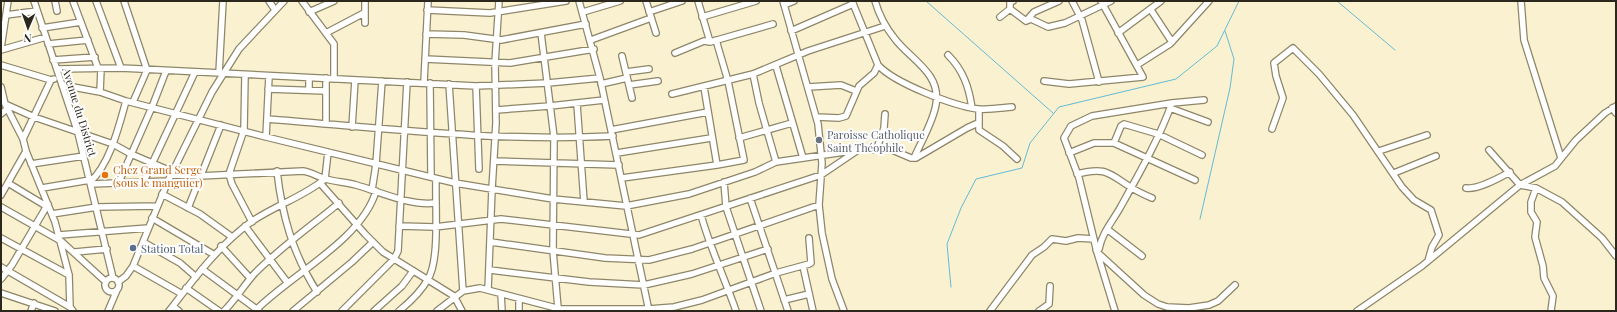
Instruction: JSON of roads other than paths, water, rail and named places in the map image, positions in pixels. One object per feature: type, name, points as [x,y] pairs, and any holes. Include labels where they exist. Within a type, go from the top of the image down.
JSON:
[{"type":"street","points":[[8,1],[3,24],[1,49],[46,37]]},
{"type":"street","name":"Avenue du District","points":[[34,1],[78,133],[115,280]]},
{"type":"street","points":[[55,1],[57,12]]},
{"type":"street","points":[[73,1],[100,68],[100,92]]},
{"type":"street","points":[[96,1],[121,68]]},
{"type":"street","points":[[124,1],[147,70],[133,102]]},
{"type":"street","points":[[221,74],[223,1]]},
{"type":"street","points":[[269,1],[275,10]]},
{"type":"street","points":[[106,285],[126,276],[133,266],[162,194],[221,74],[239,49],[284,1]]},
{"type":"street","points":[[302,1],[334,44],[334,79]]},
{"type":"street","points":[[309,12],[334,1]]},
{"type":"street","points":[[365,1],[365,23]]},
{"type":"street","points":[[399,311],[418,294],[429,279],[435,258],[434,178],[425,59],[428,1]]},
{"type":"street","points":[[488,290],[490,270],[492,189],[496,136],[495,63],[499,1]]},
{"type":"street","points":[[427,10],[490,13],[566,1]]},
{"type":"street","points":[[579,1],[594,49],[649,310]]},
{"type":"street","points":[[583,12],[620,1]]},
{"type":"street","points":[[646,1],[656,33]]},
{"type":"street","points":[[591,40],[682,1]]},
{"type":"street","points":[[622,178],[744,160],[728,81],[702,17],[698,1]]},
{"type":"street","points":[[702,17],[756,1]]},
{"type":"street","points":[[794,1],[783,3],[816,117],[821,155],[819,205],[825,252],[832,279],[844,311]]},
{"type":"street","points":[[875,1],[885,26],[895,40],[927,71],[934,83],[937,98],[935,110],[914,158]]},
{"type":"street","points":[[1010,1],[1010,9]]},
{"type":"street","points":[[1026,21],[1034,12],[1059,1]]},
{"type":"street","points":[[1072,1],[1080,17],[1099,82]]},
{"type":"street","points":[[1026,21],[1031,19],[1048,27],[1080,17],[1102,3],[1111,1]]},
{"type":"street","points":[[1118,33],[1151,10],[1161,1]]},
{"type":"street","points":[[1137,65],[1172,42],[1209,1]]},
{"type":"street","points":[[1521,1],[1524,40],[1561,158]]},
{"type":"street","points":[[791,30],[853,2],[864,34],[878,66],[885,72],[937,98],[972,108],[979,109],[1012,106]]},
{"type":"street","points":[[1044,80],[1069,84],[1143,77],[1102,3]]},
{"type":"street","points":[[1010,9],[1026,21]]},
{"type":"street","points":[[1000,17],[1010,9]]},
{"type":"street","points":[[1151,10],[1172,42]]},
{"type":"street","points":[[6,15],[37,11]]},
{"type":"street","points":[[326,33],[364,12]]},
{"type":"street","points":[[42,28],[81,22]]},
{"type":"street","points":[[426,34],[464,35],[497,39],[542,33],[586,24]]},
{"type":"street","points":[[675,53],[704,41],[713,41],[773,24]]},
{"type":"street","points":[[672,94],[704,88],[753,74],[776,66],[799,55],[885,26]]},
{"type":"street","points":[[542,33],[554,137],[553,251],[554,277],[560,309]]},
{"type":"street","points":[[48,44],[88,40]]},
{"type":"street","points":[[1272,129],[1283,98],[1276,76],[1274,63],[1293,48],[1319,74],[1379,151],[1414,200],[1432,212],[1439,235],[1432,247],[1428,261]]},
{"type":"street","points":[[425,59],[510,63],[594,49]]},
{"type":"street","points":[[948,55],[959,68],[967,84],[972,108]]},
{"type":"street","points":[[622,56],[632,98]]},
{"type":"street","points":[[53,60],[95,57]]},
{"type":"street","points":[[1,65],[51,80],[59,77]]},
{"type":"street","points":[[776,66],[803,158]]},
{"type":"street","points":[[816,117],[844,118],[859,86],[874,73],[878,66]]},
{"type":"street","points":[[57,69],[121,68],[496,86],[601,81],[649,68]]},
{"type":"street","points":[[119,182],[166,71]]},
{"type":"street","points":[[144,181],[194,72]]},
{"type":"street","points":[[753,74],[776,162]]},
{"type":"street","points":[[244,75],[244,130],[229,174],[232,184],[252,222]]},
{"type":"street","points":[[266,137],[269,76]]},
{"type":"street","points":[[309,78],[309,90]]},
{"type":"street","points":[[326,78],[326,124]]},
{"type":"street","points":[[24,139],[51,80]]},
{"type":"street","points":[[352,127],[355,80]]},
{"type":"street","points":[[202,270],[257,310],[287,282],[304,271],[339,242],[370,207],[374,191],[382,81]]},
{"type":"street","points":[[629,85],[658,81]]},
{"type":"street","points":[[342,311],[394,259],[398,251],[403,171],[406,82]]},
{"type":"street","points":[[449,84],[457,224],[463,291]]},
{"type":"street","points":[[62,85],[100,92],[126,101],[199,118],[266,137],[455,183],[554,198],[626,206],[689,194],[755,172],[776,162],[877,148],[890,149],[914,158]]},
{"type":"street","points":[[808,87],[841,85],[856,91]]},
{"type":"street","points":[[476,86],[478,169]]},
{"type":"street","points":[[1,87],[5,105],[24,139],[26,151],[42,188],[60,238],[69,275],[71,309]]},
{"type":"street","points":[[704,88],[711,138],[717,165]]},
{"type":"street","points":[[268,89],[326,91]]},
{"type":"street","points":[[496,110],[576,104],[604,100]]},
{"type":"street","points":[[1115,311],[1097,251],[1077,174],[1064,136],[1071,126],[1081,120],[1104,114],[1204,100]]},
{"type":"street","points":[[90,182],[98,174],[113,144],[126,101]]},
{"type":"street","points":[[576,104],[583,164],[584,202]]},
{"type":"street","points":[[5,105],[78,133],[113,144],[152,163],[171,176]]},
{"type":"street","points":[[1,114],[5,105]]},
{"type":"street","points":[[1171,105],[1208,122]]},
{"type":"street","points":[[1097,251],[1107,229],[1147,157],[1171,105]]},
{"type":"street","points":[[979,109],[978,124],[982,134],[1003,146],[1017,159]]},
{"type":"street","points":[[1357,311],[1428,261],[1520,185],[1550,169],[1576,140],[1605,112],[1615,109]]},
{"type":"street","points":[[267,119],[478,136],[580,138],[612,133],[708,112]]},
{"type":"street","points":[[877,148],[884,128],[885,114]]},
{"type":"street","points":[[739,138],[792,123]]},
{"type":"street","points":[[914,158],[967,128],[978,124]]},
{"type":"street","points":[[1114,143],[1122,124],[1158,134],[1202,155]]},
{"type":"street","points":[[188,208],[221,125]]},
{"type":"street","points":[[1379,151],[1427,135]]},
{"type":"street","points":[[616,153],[711,138]]},
{"type":"street","points":[[1069,153],[1094,143],[1114,143],[1195,180]]},
{"type":"street","points":[[399,226],[435,227],[477,223],[491,220],[553,225],[634,235],[649,232],[821,175],[858,150]]},
{"type":"street","points":[[1489,150],[1520,185],[1536,188],[1562,202],[1602,238],[1616,256]]},
{"type":"street","points":[[1,195],[26,151]]},
{"type":"street","points":[[323,181],[328,152]]},
{"type":"street","points":[[31,164],[84,156]]},
{"type":"street","points":[[1394,173],[1436,156]]},
{"type":"street","points":[[495,161],[619,165]]},
{"type":"street","points":[[1077,174],[1091,170],[1109,173],[1131,188],[1152,198]]},
{"type":"street","points":[[276,171],[280,204],[292,241],[304,271],[317,292]]},
{"type":"street","points":[[42,188],[90,182],[144,181],[171,176],[309,171],[323,181],[356,224],[387,255],[429,279],[454,296],[462,311]]},
{"type":"street","points":[[1466,188],[1472,188],[1488,183],[1510,172]]},
{"type":"street","points":[[179,311],[171,309],[213,254],[252,222],[280,204],[323,181],[374,191],[401,199],[428,204],[435,203]]},
{"type":"street","points":[[724,182],[726,207],[761,311]]},
{"type":"street","points":[[8,183],[47,205]]},
{"type":"street","points":[[1536,188],[1531,202],[1531,212],[1536,222],[1535,237],[1543,266],[1544,278],[1553,296],[1551,311]]},
{"type":"street","points":[[162,194],[200,214],[232,237]]},
{"type":"street","points":[[750,198],[788,311]]},
{"type":"street","points":[[224,311],[250,278],[292,241],[339,203]]},
{"type":"street","points":[[1,279],[12,265],[33,226],[47,205]]},
{"type":"street","points":[[491,242],[639,261],[649,260],[709,244],[819,205]]},
{"type":"street","points":[[52,214],[97,207],[157,206]]},
{"type":"street","points":[[1,207],[33,226],[60,238],[111,291],[117,290]]},
{"type":"street","points":[[701,215],[709,244],[720,265],[736,311]]},
{"type":"street","points":[[152,218],[213,254]]},
{"type":"street","points":[[246,226],[287,282]]},
{"type":"street","points":[[60,238],[103,231],[148,228]]},
{"type":"street","points":[[1107,229],[1142,256]]},
{"type":"street","points":[[1,238],[69,275]]},
{"type":"street","points":[[436,311],[454,296],[463,291],[480,288],[546,308],[649,310],[680,306],[776,273],[803,266],[811,262],[809,238]]},
{"type":"street","points":[[990,311],[1032,254],[1052,239],[1066,241],[1078,238],[1094,239]]},
{"type":"street","points":[[143,242],[180,263],[196,277]]},
{"type":"street","points":[[293,311],[301,309],[317,292],[373,242]]},
{"type":"street","points":[[222,246],[250,278]]},
{"type":"street","points":[[75,252],[106,249]]},
{"type":"street","points":[[490,270],[588,282],[644,285],[720,265],[768,249]]},
{"type":"street","points":[[1097,251],[1144,295],[1158,304],[1167,307],[1189,308],[1209,305],[1218,301],[1235,285]]},
{"type":"street","points":[[133,266],[182,294]]},
{"type":"street","points":[[803,266],[813,311]]},
{"type":"street","points":[[1,267],[71,309]]},
{"type":"street","points":[[374,311],[402,286],[413,271]]},
{"type":"street","points":[[108,311],[110,303],[117,290],[115,280]]},
{"type":"street","points":[[106,285],[110,303]]},
{"type":"street","points":[[1039,311],[1049,304],[1050,286]]},
{"type":"street","points":[[186,288],[219,311]]},
{"type":"street","points":[[1,293],[55,311]]},
{"type":"street","points":[[500,294],[502,311]]},
{"type":"street","points":[[784,300],[809,294]]},
{"type":"street","points":[[519,299],[519,311]]},
{"type":"street","points":[[31,311],[34,303]]},
{"type":"waterway","points":[[926,1],[1053,113]]},
{"type":"waterway","points":[[951,287],[947,244],[961,208],[976,179],[1022,168],[1030,143],[1059,107],[1176,79],[1217,46],[1239,1]]},
{"type":"waterway","points":[[1337,1],[1395,50]]},
{"type":"waterway","points":[[1200,219],[1230,88],[1234,59],[1225,31]]},
{"type":"place","name":"Paroisse Catholique Saint Théophile","points":[[819,140]]},
{"type":"place","name":"Chez Grand Serge (sous le manguier)","points":[[105,175]]},
{"type":"place","name":"Station Total","points":[[133,248]]}]
